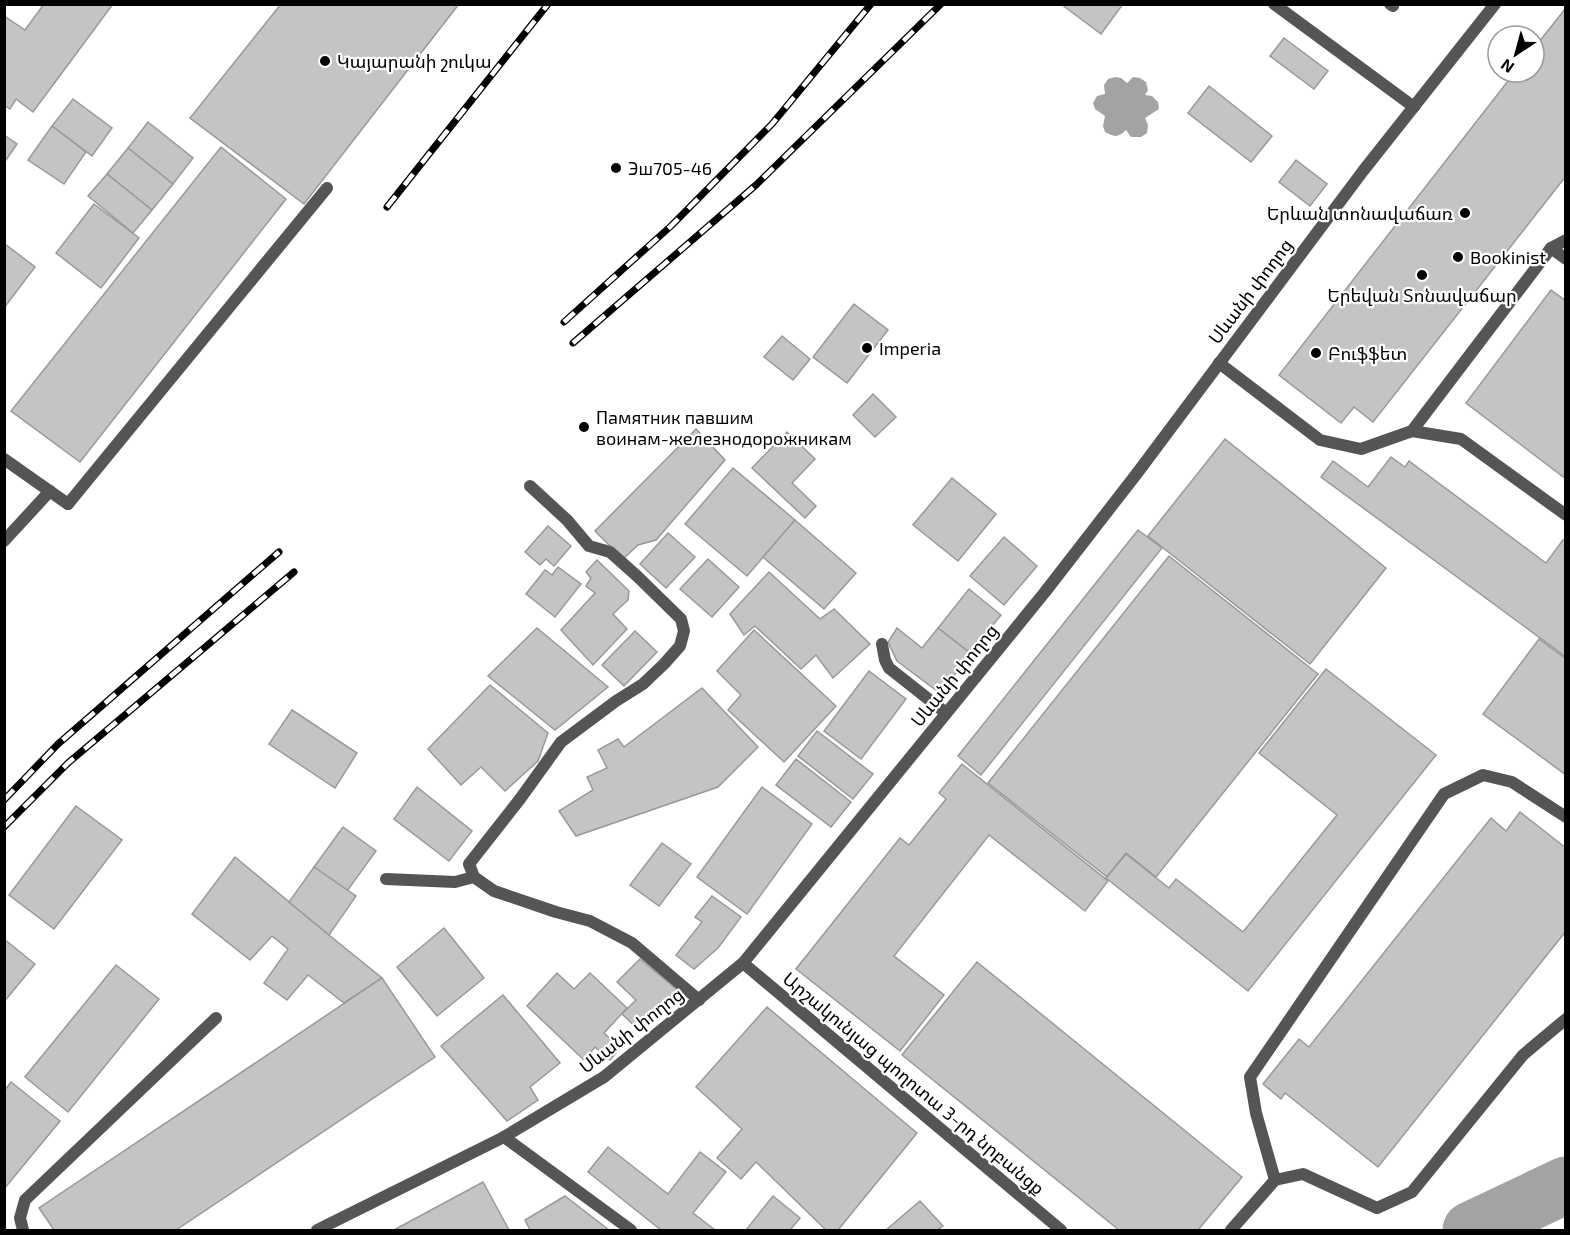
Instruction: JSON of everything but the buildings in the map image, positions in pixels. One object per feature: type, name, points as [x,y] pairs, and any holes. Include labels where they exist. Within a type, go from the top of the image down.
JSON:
[{"type":"street","points":[[1274,4],[1414,107]]},
{"type":"street","name":"Սևանի փողոց","points":[[316,1230],[504,1137],[604,1077],[743,963],[1046,592],[1363,171],[1494,4]]},
{"type":"street","points":[[4,459],[68,504],[327,188]]},
{"type":"street","points":[[1412,431],[1551,248],[1566,240]]},
{"type":"street","points":[[1551,248],[1566,259]]},
{"type":"street","points":[[1219,363],[1320,440],[1361,449],[1412,431],[1461,439],[1566,515]]},
{"type":"street","points":[[530,486],[567,520],[589,546],[610,552],[637,576],[681,619],[684,631],[680,646],[643,684],[561,742],[520,800],[469,864],[474,877],[494,891],[590,921],[632,943],[699,1000]]},
{"type":"street","points":[[4,541],[50,491]]},
{"type":"street","points":[[882,644],[889,668],[946,713]]},
{"type":"street","points":[[1275,1180],[1256,1113],[1250,1077],[1444,794],[1483,775],[1512,782],[1566,817]]},
{"type":"street","points":[[386,879],[454,882],[474,877]]},
{"type":"street","name":"Արշակունյաց պողոտա 3-րդ նրբանցք","points":[[743,963],[1061,1230]]},
{"type":"street","points":[[24,1230],[20,1218],[25,1200],[216,1018]]},
{"type":"street","points":[[1231,1230],[1275,1180],[1303,1174],[1377,1208],[1412,1192],[1523,1055],[1566,1019]]},
{"type":"street","points":[[504,1137],[631,1230]]},
{"type":"shaded area","points":[[1115,77],[1127,83],[1133,77],[1140,78],[1146,82],[1148,90],[1145,95],[1152,96],[1158,102],[1159,109],[1145,118],[1148,125],[1147,133],[1141,137],[1131,137],[1126,130],[1116,136],[1105,132],[1103,126],[1105,116],[1095,109],[1093,103],[1097,96],[1105,94],[1104,85],[1108,79]]},
{"type":"waterway","points":[[1471,1230],[1566,1185]]},
{"type":"railway","points":[[387,207],[548,4]]},
{"type":"railway","points":[[564,322],[671,226],[772,124],[871,4]]},
{"type":"railway","points":[[573,343],[756,185],[941,4]]},
{"type":"railway","points":[[4,800],[58,744],[279,552]]},
{"type":"railway","points":[[4,827],[68,763],[294,572]]},
{"type":"place","name":"Կայարանի շուկա","points":[[325,61]]},
{"type":"place","name":"Эш705-46","points":[[616,168]]},
{"type":"place","name":"Երևան տոնավաճառ","points":[[1465,213]]},
{"type":"place","name":"Bookinist","points":[[1458,257]]},
{"type":"place","name":"Երեվան Տոնավաճար","points":[[1422,275]]},
{"type":"place","name":"Imperia","points":[[867,348]]},
{"type":"place","name":"Բուֆֆետ","points":[[1316,353]]},
{"type":"place","name":"Памятник павшим воинам-железнодорожникам","points":[[584,427]]}]
